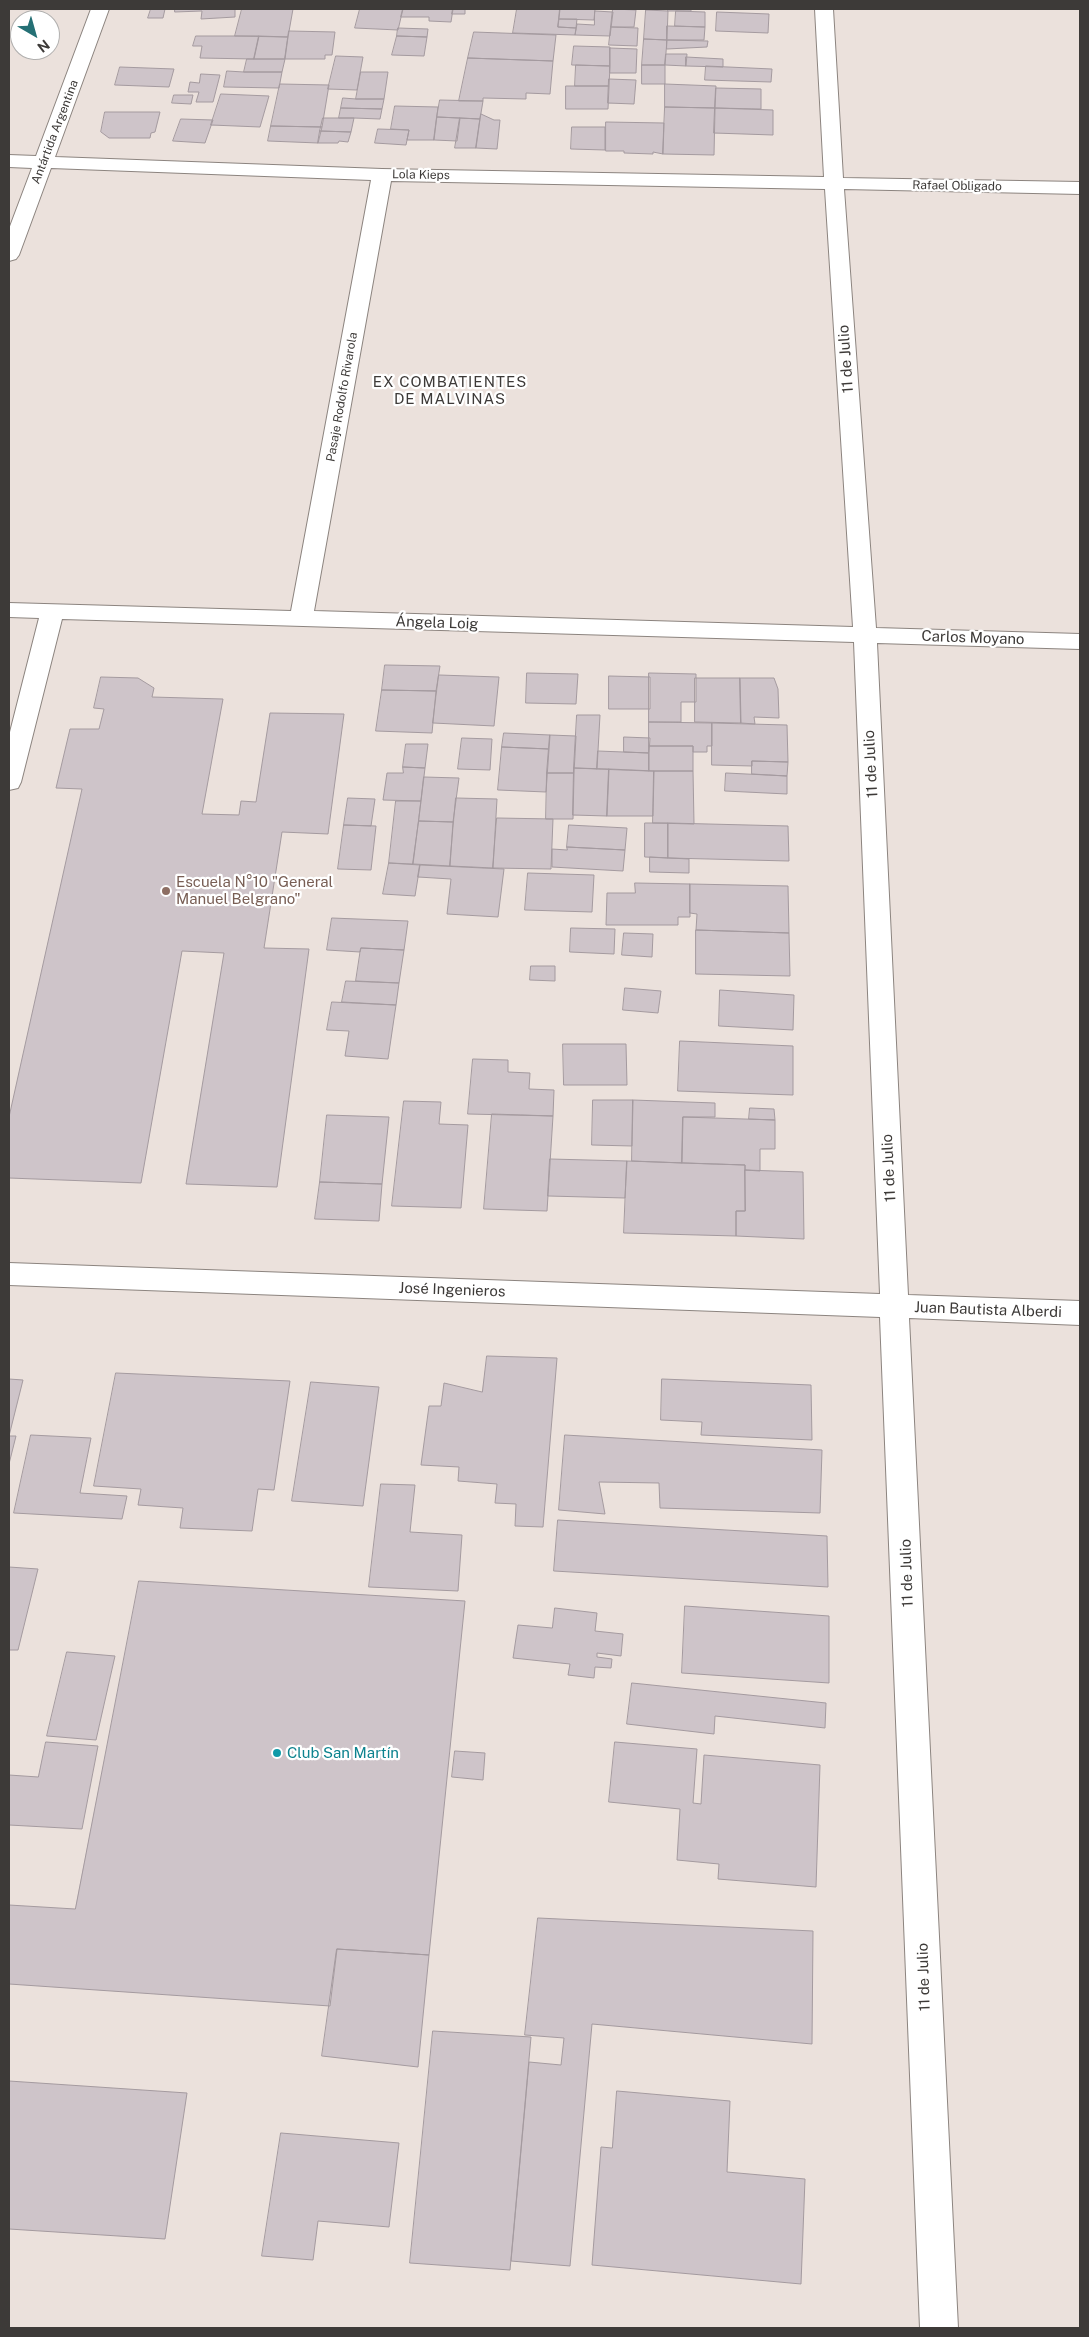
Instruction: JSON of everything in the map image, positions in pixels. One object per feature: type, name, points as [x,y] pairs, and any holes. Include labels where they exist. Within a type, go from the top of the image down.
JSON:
[{"type":"street","name":"Antártida Argentina","points":[[9,255],[100,9]]},
{"type":"street","name":"11 de Julio","points":[[824,9],[865,635],[896,1307],[939,2328]]},
{"type":"street","name":"Lola Kieps","points":[[9,160],[382,175],[834,183]]},
{"type":"street","name":"Pasaje Rodolfo Rivarola","points":[[301,619],[382,175]]},
{"type":"street","name":"Rafael Obligado","points":[[834,183],[1080,188]]},
{"type":"street","name":"Ángela Loig","points":[[9,610],[865,635]]},
{"type":"street","points":[[9,782],[52,612]]},
{"type":"street","name":"Carlos Moyano","points":[[865,635],[1080,641]]},
{"type":"street","name":"José Ingenieros","points":[[9,1274],[896,1307]]},
{"type":"street","name":"Juan Bautista Alberdi","points":[[896,1307],[1080,1313]]},
{"type":"building","points":[[151,9],[165,9],[163,18],[148,18]]},
{"type":"building","points":[[175,9],[235,9],[235,17],[201,19],[202,11],[175,12]]},
{"type":"building","points":[[242,9],[293,9],[288,37],[235,36]]},
{"type":"building","points":[[360,9],[403,9],[398,30],[355,28]]},
{"type":"building","points":[[403,9],[453,9],[451,22],[429,21],[429,17],[401,17]]},
{"type":"building","points":[[453,9],[465,9],[465,14],[452,14]]},
{"type":"building","points":[[517,9],[560,9],[558,27],[576,28],[575,35],[513,33]]},
{"type":"building","points":[[560,9],[595,9],[594,20],[559,19]]},
{"type":"building","points":[[613,9],[636,10],[634,27],[611,27]]},
{"type":"building","points":[[668,9],[691,9],[691,11],[668,11]]},
{"type":"building","points":[[646,10],[668,11],[667,40],[644,39]]},
{"type":"building","points":[[595,11],[613,12],[610,36],[575,35],[577,24],[594,25]]},
{"type":"building","points":[[676,11],[705,12],[705,27],[675,26]]},
{"type":"building","points":[[717,12],[769,14],[768,33],[716,31]]},
{"type":"building","points":[[559,19],[577,19],[576,28],[558,27]]},
{"type":"building","points":[[667,26],[705,27],[704,40],[667,40]]},
{"type":"building","points":[[611,27],[638,28],[637,46],[609,45]]},
{"type":"building","points":[[398,28],[428,29],[427,37],[397,36]]},
{"type":"building","points":[[289,31],[335,32],[332,55],[325,55],[325,59],[285,59]]},
{"type":"building","points":[[474,32],[556,35],[553,61],[468,58]]},
{"type":"building","points":[[196,36],[259,36],[254,59],[200,58],[202,46],[193,46]]},
{"type":"building","points":[[259,36],[288,37],[285,59],[254,59]]},
{"type":"building","points":[[397,36],[427,37],[424,56],[392,55]]},
{"type":"building","points":[[644,39],[667,40],[665,65],[642,65]]},
{"type":"building","points":[[667,40],[708,41],[707,47],[667,49]]},
{"type":"building","points":[[574,46],[610,47],[610,66],[572,65]]},
{"type":"building","points":[[610,48],[637,49],[636,73],[610,73]]},
{"type":"building","points":[[666,54],[687,54],[686,66],[665,65]]},
{"type":"building","points":[[336,56],[363,57],[357,90],[328,89]]},
{"type":"building","points":[[686,57],[723,59],[723,67],[686,66]]},
{"type":"building","points":[[468,58],[553,61],[550,94],[526,93],[526,99],[483,98],[483,101],[459,101]]},
{"type":"building","points":[[247,59],[285,59],[282,72],[244,72]]},
{"type":"building","points":[[576,65],[610,66],[609,86],[575,86]]},
{"type":"building","points":[[642,65],[665,65],[665,84],[642,84]]},
{"type":"building","points":[[706,66],[772,69],[771,82],[705,80]]},
{"type":"building","points":[[120,67],[174,69],[169,87],[115,85]]},
{"type":"building","points":[[227,71],[282,72],[279,88],[224,87]]},
{"type":"building","points":[[361,72],[388,72],[384,99],[356,99]]},
{"type":"building","points":[[201,74],[220,75],[213,102],[196,102],[199,92],[188,92],[190,82],[199,83]]},
{"type":"building","points":[[609,79],[636,80],[634,104],[608,103]]},
{"type":"building","points":[[280,84],[329,85],[322,127],[271,126]]},
{"type":"building","points":[[665,84],[716,86],[715,108],[665,107]]},
{"type":"building","points":[[566,86],[609,86],[608,109],[566,109]]},
{"type":"building","points":[[716,88],[761,89],[761,109],[715,108]]},
{"type":"building","points":[[221,94],[269,96],[260,127],[211,125]]},
{"type":"building","points":[[174,95],[193,95],[191,104],[172,103]]},
{"type":"building","points":[[343,98],[384,99],[382,109],[341,108]]},
{"type":"building","points":[[440,100],[483,101],[480,119],[437,117]]},
{"type":"building","points":[[395,106],[438,107],[434,140],[407,140],[409,130],[391,129]]},
{"type":"building","points":[[665,107],[715,108],[714,155],[663,154]]},
{"type":"building","points":[[341,108],[382,109],[380,119],[339,118]]},
{"type":"building","points":[[715,108],[773,110],[773,135],[714,133]]},
{"type":"building","points":[[105,112],[160,112],[155,132],[151,133],[150,138],[109,138],[101,132]]},
{"type":"building","points":[[481,114],[494,120],[500,120],[497,149],[476,148]]},
{"type":"building","points":[[437,117],[460,118],[457,141],[434,140]]},
{"type":"building","points":[[323,118],[354,118],[351,132],[320,131]]},
{"type":"building","points":[[460,118],[480,119],[476,148],[455,148]]},
{"type":"building","points":[[181,119],[213,120],[205,143],[173,141]]},
{"type":"building","points":[[606,122],[664,123],[663,154],[606,151]]},
{"type":"building","points":[[271,126],[322,127],[318,143],[268,141]]},
{"type":"building","points":[[572,127],[605,127],[605,150],[571,149]]},
{"type":"building","points":[[378,129],[409,130],[406,145],[375,143]]},
{"type":"building","points":[[320,131],[351,132],[348,142],[318,143]]},
{"type":"building","points":[[385,665],[440,666],[436,691],[382,690]]},
{"type":"building","points":[[527,673],[578,674],[576,704],[526,703]]},
{"type":"building","points":[[649,673],[696,674],[696,702],[681,702],[681,722],[649,722]]},
{"type":"building","points":[[439,675],[499,677],[494,726],[433,723]]},
{"type":"building","points":[[609,676],[650,677],[650,709],[609,709]]},
{"type":"building","name":"Escuela N°10 \"General Manuel Belgrano\"","points":[[101,677],[138,678],[154,688],[152,697],[223,699],[202,814],[239,815],[241,801],[256,802],[270,713],[344,714],[328,834],[282,832],[264,948],[309,949],[277,1187],[186,1184],[224,953],[182,951],[141,1183],[9,1178],[9,1117],[82,789],[56,788],[70,729],[99,729],[104,709],[94,708]]},
{"type":"building","points":[[695,678],[740,678],[741,723],[695,722]]},
{"type":"building","points":[[740,678],[774,678],[778,689],[779,718],[754,717],[755,724],[741,723]]},
{"type":"building","points":[[382,690],[436,691],[432,733],[376,731]]},
{"type":"building","points":[[577,715],[600,715],[597,769],[574,768]]},
{"type":"building","points":[[649,722],[712,723],[712,746],[707,746],[707,752],[693,752],[693,746],[649,746]]},
{"type":"building","points":[[712,723],[787,725],[788,762],[752,761],[752,766],[712,765]]},
{"type":"building","points":[[504,733],[550,735],[549,749],[502,747]]},
{"type":"building","points":[[550,735],[576,736],[574,773],[547,773]]},
{"type":"building","points":[[624,737],[650,738],[649,753],[624,752]]},
{"type":"building","points":[[462,738],[492,739],[490,770],[458,769]]},
{"type":"building","points":[[406,744],[428,744],[425,768],[403,767]]},
{"type":"building","points":[[649,746],[693,746],[693,771],[649,771]]},
{"type":"building","points":[[502,747],[549,749],[546,792],[498,790]]},
{"type":"building","points":[[598,751],[649,753],[649,771],[597,769]]},
{"type":"building","points":[[752,761],[788,762],[787,776],[752,774]]},
{"type":"building","points":[[403,767],[425,768],[421,801],[383,800],[387,773],[403,773]]},
{"type":"building","points":[[574,768],[609,769],[607,816],[573,815]]},
{"type":"building","points":[[609,769],[654,771],[653,816],[607,816]]},
{"type":"building","points":[[654,771],[693,771],[694,824],[653,823]]},
{"type":"building","points":[[547,773],[574,773],[573,819],[546,819]]},
{"type":"building","points":[[726,773],[787,776],[787,794],[725,791]]},
{"type":"building","points":[[424,777],[459,778],[453,822],[419,821]]},
{"type":"building","points":[[348,798],[375,799],[371,826],[344,825]]},
{"type":"building","points":[[456,798],[497,799],[493,868],[450,866]]},
{"type":"building","points":[[396,801],[421,801],[413,864],[389,863]]},
{"type":"building","points":[[497,818],[553,819],[551,869],[493,868]]},
{"type":"building","points":[[419,821],[453,822],[450,866],[413,864]]},
{"type":"building","points":[[645,823],[668,823],[668,858],[645,857]]},
{"type":"building","points":[[668,823],[788,826],[789,861],[668,858]]},
{"type":"building","points":[[344,825],[376,826],[371,870],[338,869]]},
{"type":"building","points":[[569,825],[627,828],[625,850],[567,847]]},
{"type":"building","points":[[567,847],[625,850],[623,871],[552,867],[552,849],[567,850]]},
{"type":"building","points":[[650,857],[689,859],[689,873],[650,872]]},
{"type":"building","points":[[389,863],[420,865],[415,896],[383,894]]},
{"type":"building","points":[[420,865],[504,869],[498,917],[447,914],[451,879],[418,877]]},
{"type":"building","points":[[528,873],[594,875],[592,912],[525,910]]},
{"type":"building","points":[[635,883],[690,884],[690,917],[678,917],[678,925],[606,925],[607,893],[635,893]]},
{"type":"building","points":[[690,884],[788,886],[789,933],[696,930],[697,914],[690,913]]},
{"type":"building","points":[[332,918],[408,921],[404,950],[361,948],[360,952],[327,950]]},
{"type":"building","points":[[571,928],[615,929],[614,954],[570,952]]},
{"type":"building","points":[[696,930],[789,933],[790,976],[696,974]]},
{"type":"building","points":[[624,933],[653,934],[652,957],[622,955]]},
{"type":"building","points":[[361,948],[404,950],[399,983],[356,981]]},
{"type":"building","points":[[531,966],[555,966],[555,981],[530,980]]},
{"type":"building","points":[[346,981],[399,983],[396,1005],[342,1002]]},
{"type":"building","points":[[625,988],[661,991],[658,1013],[623,1010]]},
{"type":"building","points":[[720,990],[794,995],[793,1030],[719,1026]]},
{"type":"building","points":[[332,1002],[396,1005],[388,1059],[345,1056],[349,1031],[327,1030]]},
{"type":"building","points":[[680,1041],[793,1046],[793,1095],[678,1091]]},
{"type":"building","points":[[563,1044],[626,1044],[627,1085],[564,1085]]},
{"type":"building","points":[[473,1059],[508,1060],[508,1072],[530,1073],[529,1089],[554,1090],[553,1116],[468,1114]]},
{"type":"building","points":[[593,1100],[633,1100],[632,1146],[592,1145]]},
{"type":"building","points":[[633,1100],[715,1103],[715,1117],[683,1117],[682,1163],[632,1161]]},
{"type":"building","points":[[404,1101],[441,1102],[439,1124],[468,1125],[461,1208],[392,1206]]},
{"type":"building","points":[[750,1108],[774,1109],[775,1120],[749,1119]]},
{"type":"building","points":[[492,1114],[553,1116],[547,1211],[484,1209]]},
{"type":"building","points":[[327,1115],[389,1117],[382,1184],[320,1182]]},
{"type":"building","points":[[683,1117],[775,1120],[775,1149],[760,1149],[760,1171],[745,1170],[745,1165],[682,1163]]},
{"type":"building","points":[[550,1159],[627,1161],[625,1198],[548,1196]]},
{"type":"building","points":[[627,1161],[745,1165],[745,1211],[736,1211],[736,1236],[624,1233]]},
{"type":"building","points":[[745,1170],[803,1172],[804,1239],[736,1236],[736,1211],[745,1211]]},
{"type":"building","points":[[320,1182],[382,1184],[379,1221],[315,1219]]},
{"type":"building","points":[[487,1356],[557,1358],[543,1527],[515,1526],[516,1504],[495,1503],[497,1484],[458,1481],[459,1467],[421,1465],[429,1406],[441,1406],[444,1383],[482,1392]]},
{"type":"building","points":[[116,1373],[290,1381],[274,1490],[258,1489],[252,1531],[180,1528],[183,1508],[138,1505],[141,1489],[94,1486]]},
{"type":"building","points":[[9,1379],[23,1380],[9,1436]]},
{"type":"building","points":[[662,1379],[811,1385],[812,1440],[701,1435],[702,1422],[661,1420]]},
{"type":"building","points":[[311,1382],[379,1387],[363,1506],[292,1501]]},
{"type":"building","points":[[31,1435],[91,1438],[80,1493],[127,1496],[122,1519],[14,1513]]},
{"type":"building","points":[[565,1435],[822,1450],[820,1513],[660,1508],[659,1483],[599,1482],[605,1514],[559,1510]]},
{"type":"building","points":[[9,1436],[16,1436],[9,1464]]},
{"type":"building","points":[[381,1484],[415,1485],[410,1532],[462,1535],[458,1591],[369,1587]]},
{"type":"building","points":[[558,1520],[827,1536],[828,1587],[554,1571]]},
{"type":"building","points":[[9,1567],[38,1569],[18,1650],[9,1650]]},
{"type":"building","name":"Club San Martín","points":[[139,1581],[465,1601],[429,1955],[337,1949],[330,2006],[9,1984],[9,1905],[75,1909]]},
{"type":"building","points":[[685,1606],[829,1616],[829,1683],[682,1673]]},
{"type":"building","points":[[555,1608],[597,1613],[595,1631],[623,1634],[621,1656],[597,1653],[597,1657],[612,1659],[611,1668],[595,1667],[594,1678],[568,1675],[570,1664],[513,1658],[518,1625],[552,1628]]},
{"type":"building","points":[[67,1652],[115,1656],[96,1740],[47,1736]]},
{"type":"building","points":[[632,1683],[826,1703],[825,1728],[715,1716],[714,1734],[627,1724]]},
{"type":"building","points":[[46,1742],[98,1746],[82,1829],[9,1825],[9,1775],[38,1777]]},
{"type":"building","points":[[615,1742],[697,1749],[693,1803],[701,1804],[704,1755],[820,1765],[816,1887],[718,1879],[719,1864],[677,1860],[680,1809],[609,1802]]},
{"type":"building","points":[[455,1751],[485,1753],[483,1780],[452,1777]]},
{"type":"building","points":[[538,1918],[813,1931],[812,2044],[592,2024],[570,2266],[511,2261],[529,2062],[561,2065],[564,2038],[525,2035]]},
{"type":"building","points":[[337,1949],[429,1955],[418,2067],[322,2056]]},
{"type":"building","points":[[433,2031],[531,2037],[510,2270],[410,2263]]},
{"type":"building","points":[[9,2081],[187,2093],[165,2239],[9,2229]]},
{"type":"building","points":[[617,2091],[730,2101],[727,2172],[805,2179],[801,2284],[592,2265],[601,2147],[612,2148]]},
{"type":"building","points":[[281,2133],[399,2143],[389,2227],[318,2221],[313,2260],[262,2256]]},
{"type":"place","name":"Escuela N°10 \"General Manuel Belgrano\"","points":[[166,891]]},
{"type":"place","name":"Club San Martín","points":[[277,1753]]},
{"type":"district","name":"EX COMBATIENTES DE MALVINAS","points":[[450,390]]}]
